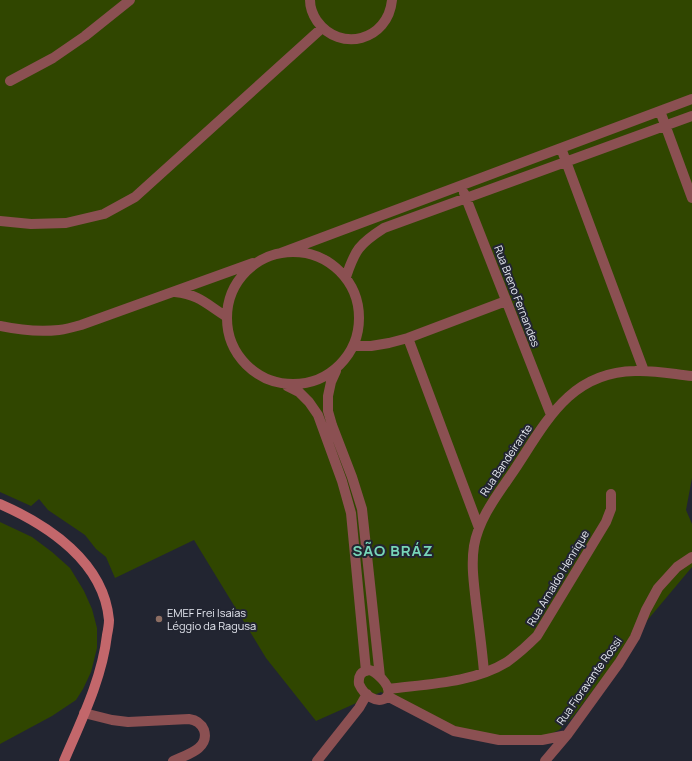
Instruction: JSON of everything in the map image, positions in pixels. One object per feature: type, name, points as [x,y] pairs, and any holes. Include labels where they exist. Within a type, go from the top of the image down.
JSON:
[{"type":"main road","points":[[0,504],[42,526],[60,539],[86,564],[101,591],[109,621],[106,648],[100,673],[64,761]]},
{"type":"street","points":[[10,81],[53,58],[85,36],[130,0]]},
{"type":"street","points":[[310,0],[314,17],[322,28],[333,36],[346,39],[359,39],[371,34],[382,26],[389,14],[392,0]]},
{"type":"street","points":[[0,221],[31,224],[66,223],[104,214],[135,197],[322,28]]},
{"type":"street","points":[[0,326],[38,330],[60,330],[81,325],[281,253],[692,99]]},
{"type":"street","points":[[660,111],[692,198]]},
{"type":"street","points":[[346,277],[353,257],[366,240],[384,228],[692,116]]},
{"type":"street","points":[[560,148],[644,371]]},
{"type":"street","name":"Rua Breno Fernandes","points":[[461,185],[551,415]]},
{"type":"street","points":[[264,258],[249,268],[237,282],[230,299],[227,317],[228,333],[234,348],[244,362],[260,376],[270,381],[286,385],[300,385],[313,382],[326,376],[337,368],[347,358],[354,346],[359,329],[359,311],[355,293],[346,277],[333,265],[317,256],[299,252],[281,253]]},
{"type":"street","points":[[173,292],[189,294],[204,300],[227,317]]},
{"type":"street","points":[[354,346],[377,345],[408,338],[506,301]]},
{"type":"street","points":[[408,338],[479,528]]},
{"type":"street","points":[[337,368],[331,382],[328,396],[328,411],[362,509],[380,677]]},
{"type":"street","name":"Rua Bandeirante","points":[[484,672],[473,570],[474,546],[479,528],[489,508],[551,415],[564,400],[579,387],[597,378],[616,373],[635,371],[692,376]]},
{"type":"street","points":[[286,385],[299,392],[309,402],[318,415],[347,496],[351,513],[366,671]]},
{"type":"street","name":"Rua Arnaldo Henrique","points":[[388,692],[453,680],[484,672],[506,662],[523,650],[537,636],[606,522],[611,509],[611,494]]},
{"type":"street","name":"Rua Fioravante Rossi","points":[[545,761],[567,735],[619,663],[635,637],[646,610],[658,588],[677,567],[692,557]]},
{"type":"street","points":[[366,671],[373,671],[380,677],[387,686],[388,692],[385,699],[378,701],[372,699],[360,687],[358,681],[360,674],[366,671]]},
{"type":"street","points":[[388,692],[454,731],[499,740],[542,740],[567,735]]},
{"type":"street","points":[[317,761],[359,708],[367,694]]},
{"type":"street","points":[[84,713],[112,720],[128,722],[189,719],[200,723],[203,728],[204,740],[202,745],[198,749],[173,761]]},
{"type":"green space","points":[[0,0],[692,0],[692,478],[686,510],[692,524],[692,567],[640,629],[572,718],[559,730],[540,739],[468,735],[381,692],[316,721],[266,658],[194,540],[115,578],[106,557],[96,549],[85,535],[48,510],[39,499],[31,506],[0,492]]},
{"type":"green space","points":[[0,522],[32,537],[70,568],[84,591],[92,609],[97,628],[97,648],[91,672],[76,700],[52,716],[0,744]]},
{"type":"place","name":"EMEF Frei Isaías Léggio da Ragusa","points":[[159,619]]},
{"type":"district","name":"SÃO BRÁZ","points":[[393,551]]}]
